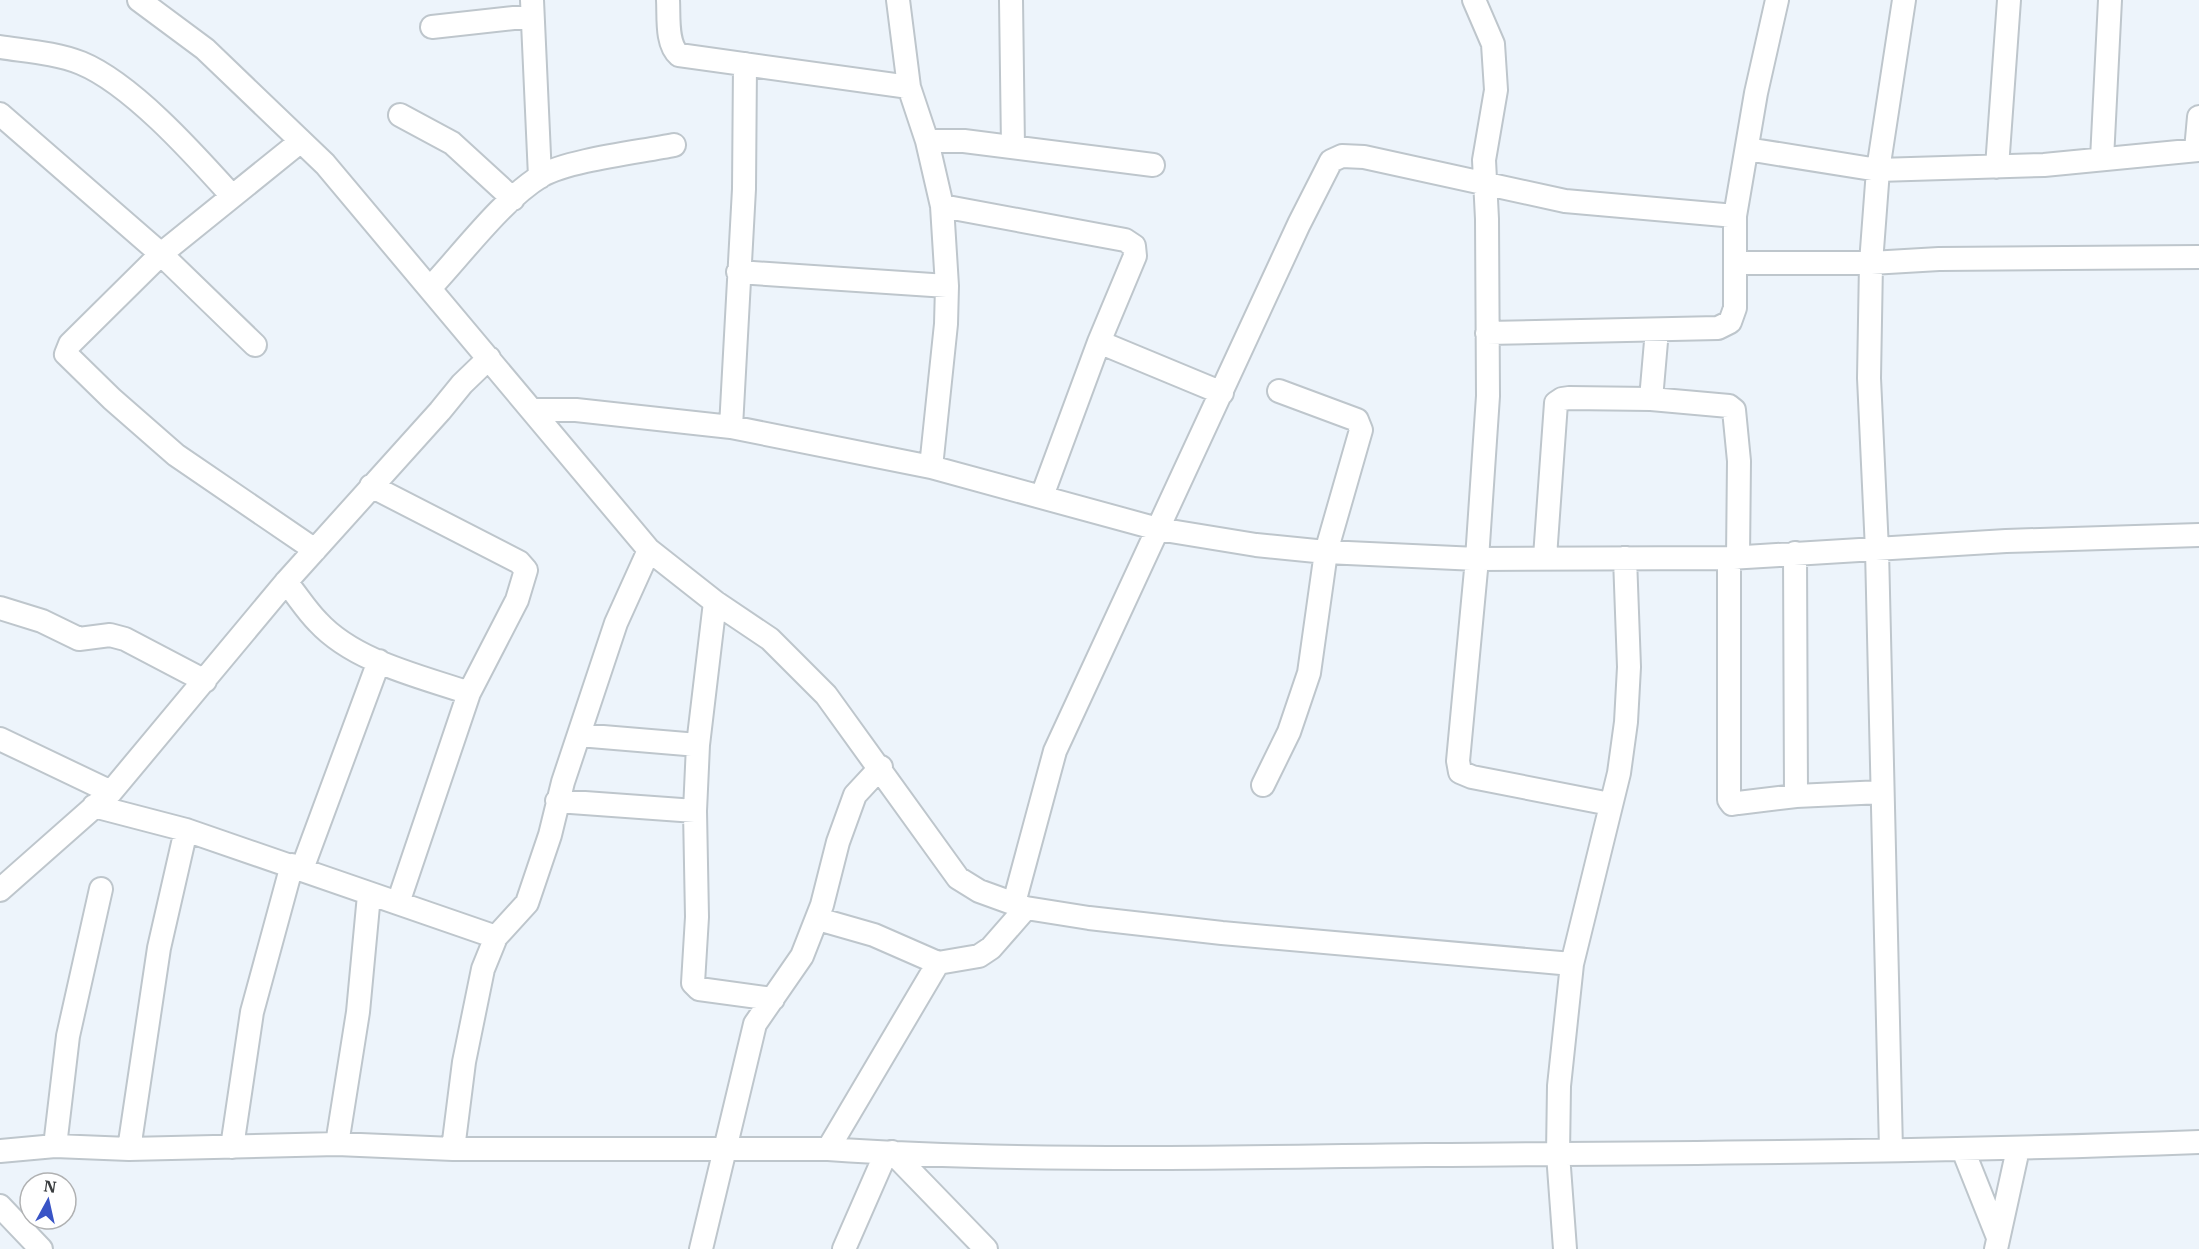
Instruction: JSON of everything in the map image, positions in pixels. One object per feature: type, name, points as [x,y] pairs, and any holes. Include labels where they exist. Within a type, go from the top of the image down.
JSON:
[{"type":"street","points":[[139,0],[206,49],[325,164],[431,287],[649,550],[716,602],[770,639],[826,695],[958,878],[979,891],[1020,905],[1089,918],[1222,933],[1572,964]]},
{"type":"street","points":[[668,0],[671,43],[673,50],[680,55],[909,87]]},
{"type":"street","points":[[898,0],[909,87],[927,141],[942,206],[947,286],[932,467]]},
{"type":"street","points":[[1011,0],[1013,147]]},
{"type":"street","points":[[1474,0],[1493,44],[1496,90],[1484,160],[1488,396],[1477,559],[1458,761],[1460,772],[1472,777],[1610,804]]},
{"type":"street","points":[[1487,333],[1718,328],[1730,322],[1735,308],[1735,216],[1777,0]]},
{"type":"street","points":[[1891,1150],[1877,550],[1869,378],[1870,263],[1878,170],[1904,0]]},
{"type":"street","points":[[1997,167],[2009,0]]},
{"type":"street","points":[[2102,159],[2110,0]]},
{"type":"street","points":[[432,27],[532,8],[540,177]]},
{"type":"street","points":[[0,46],[81,63],[114,82],[187,145],[232,196]]},
{"type":"street","points":[[731,427],[744,189],[745,63]]},
{"type":"street","points":[[0,114],[161,254],[255,345]]},
{"type":"street","points":[[400,115],[452,143],[513,199]]},
{"type":"street","points":[[1747,149],[1878,170],[1997,167],[2198,150],[2199,117]]},
{"type":"street","points":[[301,141],[161,254],[70,344],[66,354],[104,392],[176,455],[315,550]]},
{"type":"street","points":[[927,141],[964,141],[1153,165]]},
{"type":"street","points":[[431,287],[513,199],[540,177],[560,168],[674,145]]},
{"type":"street","points":[[818,919],[874,935],[938,963],[979,956],[991,948],[1020,905],[1055,751],[1303,214],[1331,161],[1342,156],[1364,157],[1486,185],[1595,205],[1735,216]]},
{"type":"street","points":[[942,206],[1125,240],[1134,246],[1135,256],[1099,342],[1042,496]]},
{"type":"street","points":[[1735,262],[1870,263],[1939,259],[2199,257]]},
{"type":"street","points":[[738,272],[947,286]]},
{"type":"street","points":[[1651,399],[1657,330]]},
{"type":"street","points":[[1099,342],[1222,393]]},
{"type":"street","points":[[0,890],[102,799],[205,681],[286,582],[462,384],[489,358]]},
{"type":"street","points":[[1263,785],[1289,732],[1309,673],[1326,552],[1361,424],[1357,420],[1279,391]]},
{"type":"street","points":[[1545,557],[1556,403],[1569,398],[1651,399],[1721,404],[1734,410],[1739,461],[1733,558],[1729,800],[1732,804],[1796,796],[1882,792]]},
{"type":"street","points":[[532,410],[576,410],[731,427],[932,467],[1158,529],[1256,545],[1326,552],[1477,559],[1733,558],[2006,541],[2199,535]]},
{"type":"street","points":[[371,486],[519,562],[526,570],[517,600],[469,693],[398,903]]},
{"type":"street","points":[[453,1149],[464,1062],[476,995],[496,937],[527,903],[550,835],[557,801],[616,623],[649,550]]},
{"type":"street","points":[[1795,553],[1796,796]]},
{"type":"street","points":[[1565,1249],[1558,1154],[1559,1086],[1572,964],[1619,773],[1626,722],[1629,667],[1625,558]]},
{"type":"street","points":[[286,582],[318,623],[339,640],[379,661],[469,693]]},
{"type":"street","points":[[716,602],[698,745],[695,811],[697,917],[693,983],[699,989],[773,999]]},
{"type":"street","points":[[0,608],[42,621],[79,639],[110,635],[125,639],[205,681]]},
{"type":"street","points":[[232,1147],[252,1012],[297,867],[379,661]]},
{"type":"street","points":[[579,735],[698,745]]},
{"type":"street","points":[[0,739],[102,799],[297,867],[369,895],[496,937]]},
{"type":"street","points":[[701,1249],[755,1024],[802,956],[818,919],[838,842],[855,795],[880,767]]},
{"type":"street","points":[[557,801],[695,811]]},
{"type":"street","points":[[129,1149],[159,948],[186,830]]},
{"type":"street","points":[[55,1146],[68,1036],[101,889]]},
{"type":"street","points":[[337,1144],[358,1012],[369,895]]},
{"type":"street","points":[[828,1149],[938,963]]},
{"type":"street","points":[[0,1150],[55,1146],[129,1149],[337,1144],[453,1149],[828,1149],[889,1153],[1115,1158],[2018,1149],[2199,1142]]},
{"type":"street","points":[[1963,1149],[1996,1242]]},
{"type":"street","points":[[1996,1242],[2018,1149]]},
{"type":"street","points":[[844,1249],[889,1153]]},
{"type":"street","points":[[889,1153],[986,1249]]},
{"type":"street","points":[[0,1206],[41,1249]]}]
